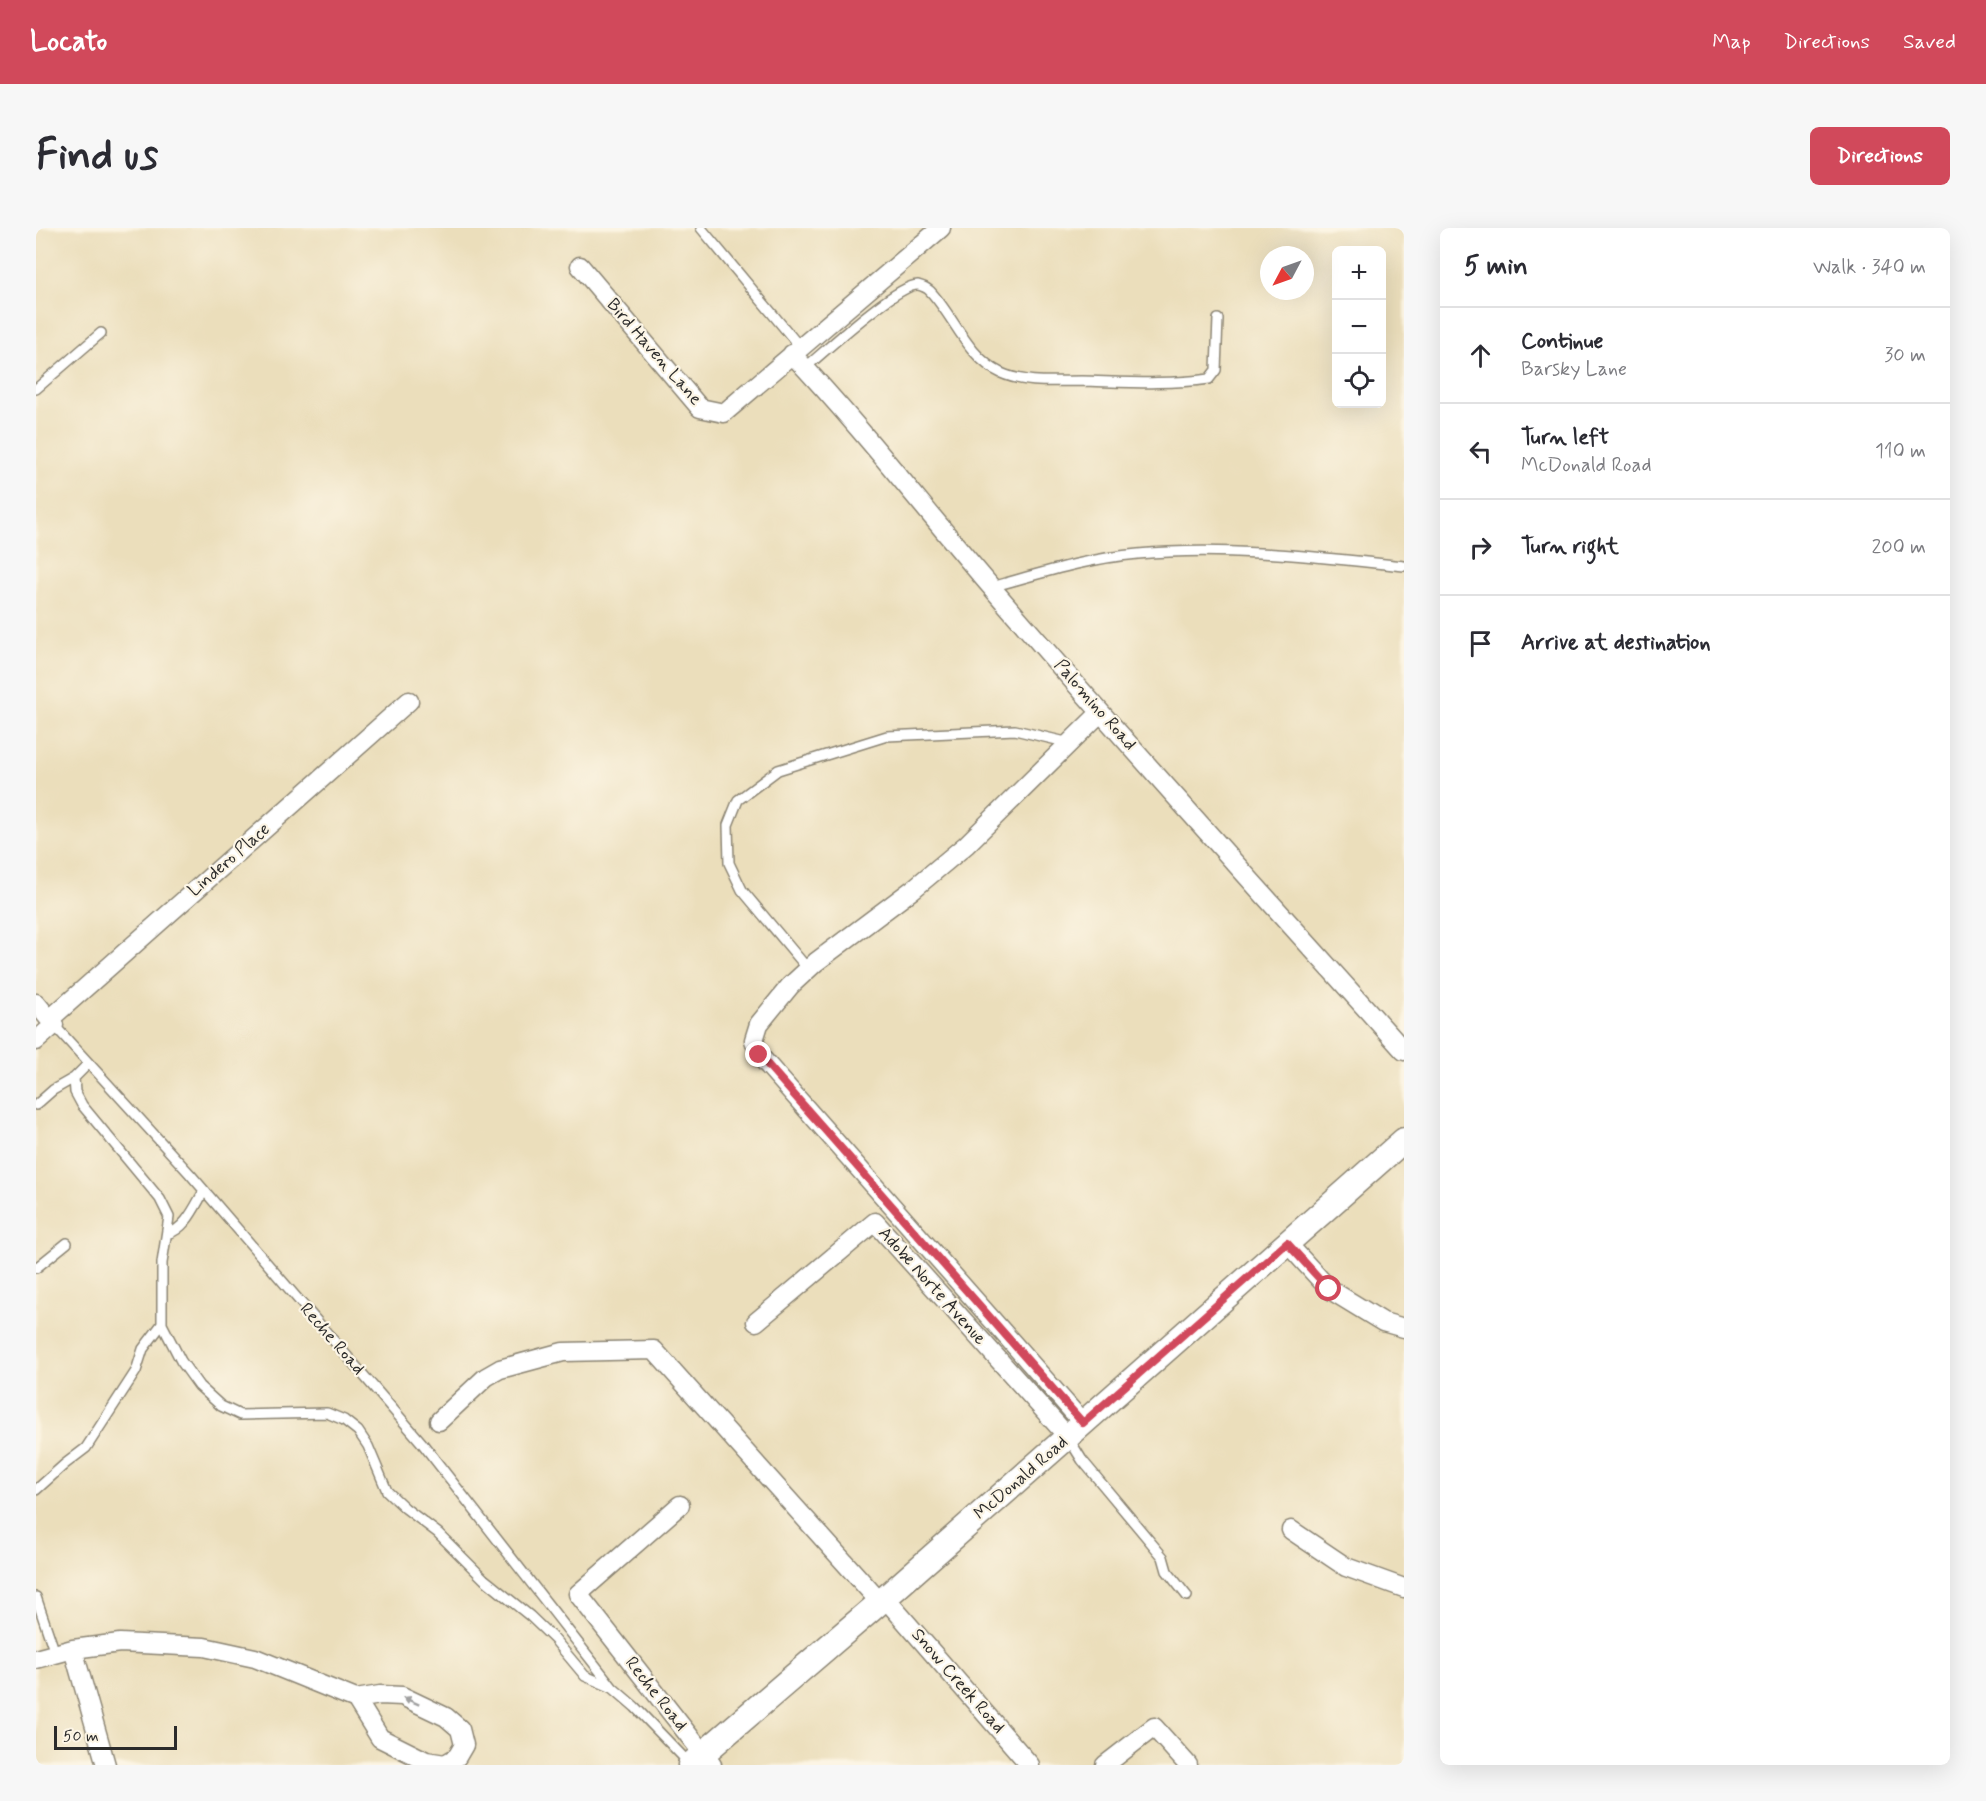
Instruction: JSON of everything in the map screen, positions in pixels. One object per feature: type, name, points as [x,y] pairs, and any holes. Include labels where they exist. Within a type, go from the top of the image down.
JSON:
[{"type":"street","name":"Bird Haven Lane","points":[[580,266],[700,408],[724,412],[941,228]]},
{"type":"street","name":"Palomino Road","points":[[796,350],[805,368],[830,394],[1100,713],[1404,1051]]},
{"type":"street","name":"Lindero Place","points":[[36,1041],[52,1022],[410,701]]},
{"type":"street","points":[[1076,1430],[759,1055],[754,1040],[759,1024],[790,986],[808,969],[912,890],[957,852],[1100,713]]},
{"type":"street","name":"Reche Road","points":[[36,1004],[52,1022]]},
{"type":"street","name":"McDonald Road","points":[[699,1762],[1404,1140]]},
{"type":"street","name":"Adobe Norte Avenue","points":[[756,1322],[875,1222],[1076,1430]]},
{"type":"street","points":[[1287,1243],[1329,1289],[1383,1322],[1404,1328]]},
{"type":"street","name":"Snow Creek Road","points":[[439,1421],[486,1377],[500,1369],[563,1352],[654,1350],[883,1600],[1030,1765]]},
{"type":"street","name":"Reche Road","points":[[680,1505],[578,1594],[699,1762]]},
{"type":"street","points":[[1291,1530],[1346,1567],[1404,1588]]},
{"type":"street","points":[[36,1659],[74,1649],[120,1643],[204,1647],[255,1658],[356,1699],[380,1695],[402,1696],[446,1717],[460,1729],[464,1744],[457,1757],[445,1764],[426,1761],[380,1738],[356,1699]]},
{"type":"street","points":[[74,1649],[106,1765]]},
{"type":"street","points":[[1105,1765],[1154,1727],[1188,1765]]},
{"type":"lane","name":"Palomino Road","points":[[701,228],[796,350]]},
{"type":"lane","points":[[805,368],[885,301],[904,288],[914,285],[921,285],[929,290],[987,364],[1001,373],[1026,380],[1179,383],[1209,379],[1216,370],[1218,319]]},
{"type":"lane","points":[[36,389],[101,333]]},
{"type":"lane","points":[[991,587],[1096,560],[1138,554],[1204,551],[1285,554],[1404,566]]},
{"type":"lane","points":[[808,969],[742,890],[729,863],[728,825],[738,800],[778,770],[887,736],[1015,730],[1070,743]]},
{"type":"lane","name":"Reche Road","points":[[52,1022],[204,1191],[422,1443],[613,1688]]},
{"type":"lane","points":[[36,1105],[88,1064]]},
{"type":"lane","points":[[74,1077],[75,1092],[82,1105],[160,1199],[169,1218],[163,1246],[162,1324],[182,1362],[199,1386],[221,1406],[240,1415],[327,1413],[344,1420],[358,1431],[368,1446],[387,1491],[438,1533],[484,1579],[530,1616],[555,1640],[585,1676],[613,1688],[699,1762]]},
{"type":"lane","points":[[167,1234],[175,1232],[182,1226],[204,1191]]},
{"type":"lane","points":[[36,1268],[67,1243]]},
{"type":"lane","points":[[36,1490],[86,1448],[136,1371],[143,1349],[162,1324]]},
{"type":"lane","points":[[1076,1430],[1082,1460],[1162,1557],[1167,1571],[1187,1596]]},
{"type":"lane","points":[[36,1597],[55,1653]]},
{"type":"route","points":[[759,1055],[1083,1423],[1287,1243],[1329,1289]]}]
